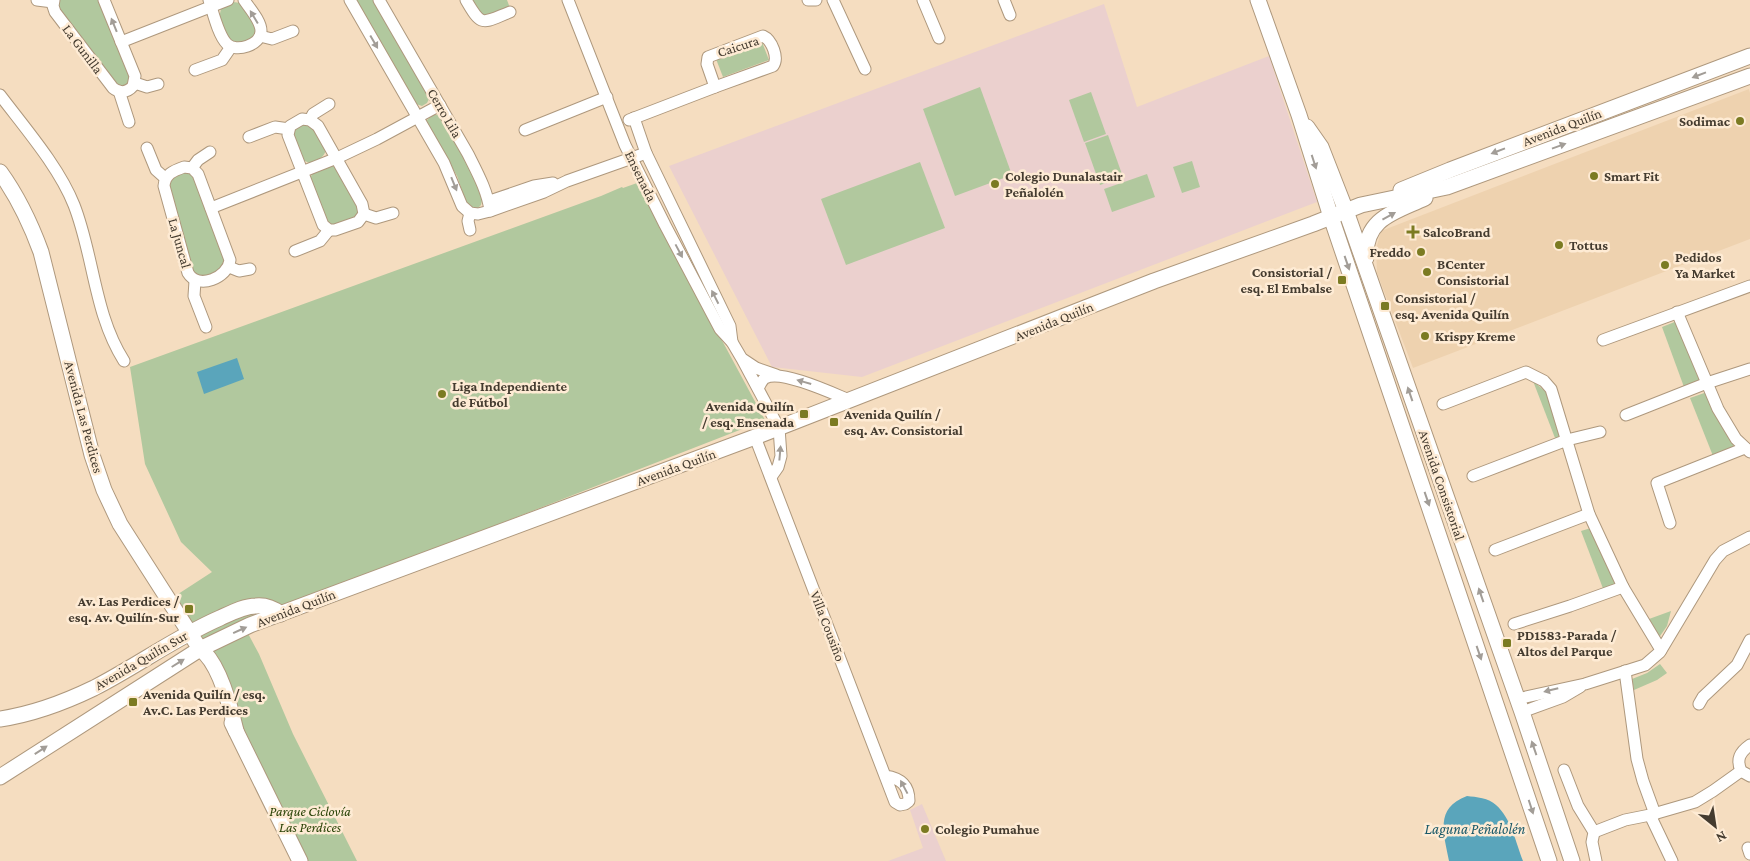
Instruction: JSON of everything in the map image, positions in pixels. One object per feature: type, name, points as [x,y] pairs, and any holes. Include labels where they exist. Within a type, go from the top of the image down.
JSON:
[{"type":"street","name":"La Gunilla","points":[[37,0],[53,1],[55,12],[113,88],[119,91],[129,122]]},
{"type":"street","points":[[104,0],[135,76],[134,83],[128,90],[119,91]]},
{"type":"street","points":[[121,42],[210,4],[228,0]]},
{"type":"street","points":[[210,4],[224,40],[231,47],[242,48],[255,42],[260,36],[261,31],[259,24],[244,0]]},
{"type":"street","name":"Cerro Lila","points":[[350,0],[449,173],[462,206],[470,213]]},
{"type":"street","name":"Cerro Lila","points":[[379,0],[468,154],[489,205]]},
{"type":"street","points":[[466,0],[476,17],[481,20],[490,20],[510,12]]},
{"type":"street","name":"Ensenada","points":[[568,0],[618,125],[665,225],[720,329],[732,342],[779,428]]},
{"type":"street","points":[[808,0],[816,0]]},
{"type":"street","points":[[833,0],[865,69]]},
{"type":"street","points":[[923,0],[939,38]]},
{"type":"street","points":[[1004,0],[1010,16]]},
{"type":"street","name":"Avenida Consistorial","points":[[1258,0],[1299,115],[1331,217],[1547,856]]},
{"type":"street","points":[[260,36],[272,39],[293,31]]},
{"type":"street","name":"Caicura","points":[[618,125],[773,66],[776,63],[776,57],[767,38],[760,37],[708,57],[707,64],[715,87]]},
{"type":"street","points":[[195,70],[222,60],[231,47]]},
{"type":"street","name":"Avenida Quilín","points":[[0,777],[200,649],[250,625],[756,437],[1154,281],[1375,201],[1459,166],[1748,61]]},
{"type":"street","name":"Avenida Quilín","points":[[1375,201],[1447,187],[1750,76]]},
{"type":"street","points":[[134,83],[149,87],[158,84]]},
{"type":"street","points":[[0,94],[65,185],[81,225],[106,323],[115,347],[124,361]]},
{"type":"street","points":[[526,130],[607,98]]},
{"type":"street","points":[[310,120],[316,112],[329,104]]},
{"type":"street","points":[[211,208],[337,158],[440,105]]},
{"type":"street","name":"Avenida Consistorial","points":[[1299,115],[1321,147],[1346,211],[1572,861]]},
{"type":"street","name":"Ensenada","points":[[634,118],[646,153],[730,326],[732,342]]},
{"type":"street","points":[[302,120],[310,120],[318,126],[362,204],[364,214],[358,222],[335,230],[329,230],[323,225],[289,139],[289,129],[292,124],[302,120]]},
{"type":"street","points":[[249,137],[275,127],[289,129]]},
{"type":"street","points":[[147,148],[156,170],[165,178],[175,170],[184,167],[192,168],[200,177],[229,256],[229,267],[239,271],[250,269]]},
{"type":"street","points":[[192,168],[198,160],[210,152]]},
{"type":"street","points":[[470,230],[468,220],[470,213],[475,214],[489,205],[646,153]]},
{"type":"street","name":"Avenida Las Perdices","points":[[0,172],[31,223],[41,252],[92,455],[104,490],[120,524],[200,649],[209,657],[229,704],[236,731],[300,861]]},
{"type":"street","name":"La Juncal","points":[[165,178],[164,186],[189,276],[195,281],[205,281],[220,275],[229,267]]},
{"type":"street","points":[[1367,272],[1367,237],[1375,225],[1388,216],[1447,187]]},
{"type":"street","points":[[364,214],[376,218],[393,213]]},
{"type":"street","points":[[665,225],[677,220]]},
{"type":"street","points":[[295,251],[320,241],[329,230]]},
{"type":"street","points":[[195,281],[194,296],[206,327]]},
{"type":"street","points":[[1604,340],[1750,286]]},
{"type":"street","points":[[1670,523],[1658,483],[1747,450],[1731,432],[1718,409],[1677,312]]},
{"type":"street","points":[[742,359],[756,368],[807,383],[849,400]]},
{"type":"street","points":[[1626,415],[1750,368]]},
{"type":"street","points":[[1443,404],[1526,372],[1544,381],[1551,390],[1568,440],[1589,514],[1623,586],[1661,650]]},
{"type":"street","points":[[758,388],[763,380],[776,375]]},
{"type":"street","points":[[1400,419],[1410,420],[1418,415]]},
{"type":"street","points":[[771,476],[778,467],[781,456],[779,428]]},
{"type":"street","points":[[1473,476],[1568,440],[1600,432]]},
{"type":"street","name":"Villa Cousiño","points":[[756,437],[885,776]]},
{"type":"street","points":[[1418,473],[1425,465],[1436,467]]},
{"type":"street","points":[[1495,550],[1589,514]]},
{"type":"street","points":[[1519,705],[1563,698],[1585,684],[1645,664],[1661,650],[1715,560],[1723,551],[1750,538]]},
{"type":"street","points":[[1514,624],[1623,586]]},
{"type":"street","name":"Avenida Quilín Sur","points":[[0,719],[30,714],[96,687],[189,632],[230,613],[254,606],[264,606],[273,608],[281,614]]},
{"type":"street","points":[[1699,704],[1708,692],[1737,665],[1750,640]]},
{"type":"street","points":[[1626,671],[1637,759],[1642,782],[1652,815],[1672,861]]},
{"type":"street","points":[[96,687],[99,700],[106,709]]},
{"type":"street","points":[[74,697],[84,708],[89,720]]},
{"type":"street","points":[[1594,832],[1625,820],[1652,815],[1695,802],[1745,773],[1738,764],[1738,757],[1750,745]]},
{"type":"street","points":[[1564,770],[1578,806],[1594,832],[1592,842],[1596,861]]},
{"type":"street","points":[[1547,856],[1548,844],[1554,840],[1561,840],[1566,844]]},
{"type":"shaded area","name":"Colegio Dunalastair Peñalolén","points":[[1104,4],[1137,107],[1269,56],[1317,202],[862,377],[772,367],[669,166]]},
{"type":"shaded area","points":[[1749,89],[1750,239],[1413,368],[1377,273],[1376,249],[1381,231]]},
{"type":"shaded area","name":"Colegio Pumahue","points":[[922,804],[946,861],[888,861],[923,848],[910,810]]},
{"type":"green space","points":[[59,0],[99,0],[131,79],[126,86],[117,86],[64,17],[57,3]]},
{"type":"green space","points":[[355,0],[373,0],[427,94],[429,99],[427,103],[422,106],[416,104]]},
{"type":"green space","points":[[470,0],[507,0],[510,8],[484,17]]},
{"type":"green space","points":[[233,2],[241,3],[256,30],[252,38],[241,44],[230,41],[219,18],[221,9]]},
{"type":"green space","points":[[762,42],[769,60],[723,77],[716,59]]},
{"type":"green space","points":[[980,87],[1012,175],[955,196],[923,109]]},
{"type":"green space","points":[[1091,92],[1106,134],[1084,142],[1069,100]]},
{"type":"green space","points":[[434,114],[440,116],[473,174],[482,200],[478,208],[473,208],[466,202],[457,176],[427,123],[427,120]]},
{"type":"green space","points":[[300,123],[311,124],[326,149],[318,160],[309,163],[303,160],[292,131]]},
{"type":"green space","points":[[1108,135],[1123,177],[1100,185],[1085,143]]},
{"type":"green space","points":[[1192,161],[1200,187],[1182,193],[1173,167]]},
{"type":"green space","points":[[920,162],[945,228],[846,265],[821,199]]},
{"type":"green space","points":[[331,165],[336,168],[360,208],[358,217],[336,226],[329,225],[310,179],[312,174]]},
{"type":"green space","points":[[181,171],[193,174],[226,259],[222,269],[204,277],[194,275],[168,183],[169,180]]},
{"type":"green space","points":[[1147,174],[1155,197],[1112,212],[1104,189]]},
{"type":"green space","name":"Liga Independiente de Fútbol","points":[[637,183],[765,420],[243,624],[259,654],[293,734],[357,861],[304,861],[172,598],[212,572],[181,542],[145,464],[130,367]]},
{"type":"green space","points":[[1677,321],[1701,377],[1698,382],[1684,387],[1662,327]]},
{"type":"green space","points":[[1533,381],[1546,392],[1563,435],[1555,438]]},
{"type":"green space","points":[[1707,392],[1734,444],[1732,449],[1713,456],[1690,398]]},
{"type":"green space","points":[[1591,528],[1617,581],[1616,587],[1604,591],[1581,531]]},
{"type":"green space","points":[[1671,611],[1667,626],[1658,639],[1649,619]]},
{"type":"green space","points":[[1660,664],[1667,673],[1657,680],[1634,690],[1632,679],[1647,673]]},
{"type":"water","points":[[237,358],[244,379],[204,394],[197,372]]},
{"type":"water","name":"Laguna Peñalolén","points":[[1467,796],[1490,801],[1501,810],[1506,817],[1523,861],[1449,861],[1444,832],[1445,815],[1450,807]]},
{"type":"place","name":"Sodimac","points":[[1740,121]]},
{"type":"place","name":"Smart Fit","points":[[1594,176]]},
{"type":"place","name":"Colegio Dunalastair Peñalolén","points":[[995,184]]},
{"type":"place","name":"SalcoBrand","points":[[1413,232]]},
{"type":"place","name":"Tottus","points":[[1559,245]]},
{"type":"place","name":"Freddo","points":[[1421,252]]},
{"type":"place","name":"Pedidos Ya Market","points":[[1665,265]]},
{"type":"place","name":"BCenter Consistorial","points":[[1427,272]]},
{"type":"place","name":"Consistorial / esq. El Embalse","points":[[1342,280]]},
{"type":"place","name":"Consistorial / esq. Avenida Quilín","points":[[1385,306]]},
{"type":"place","name":"Krispy Kreme","points":[[1425,336]]},
{"type":"place","name":"Liga Independiente de Fútbol","points":[[442,394]]},
{"type":"place","name":"Avenida Quilín / esq. Ensenada","points":[[804,414]]},
{"type":"place","name":"Avenida Quilín / esq. Av. Consistorial","points":[[834,422]]},
{"type":"place","name":"Av. Las Perdices / esq. Av. Quilín-Sur","points":[[189,609]]},
{"type":"place","name":"PD1583-Parada / Altos del Parque","points":[[1507,643]]},
{"type":"place","name":"Avenida Quilín / esq. Av.C. Las Perdices","points":[[133,702]]},
{"type":"place","name":"Colegio Pumahue","points":[[925,829]]},
{"type":"park label","name":"Parque Ciclovía Las Perdices","points":[[310,820]]}]
